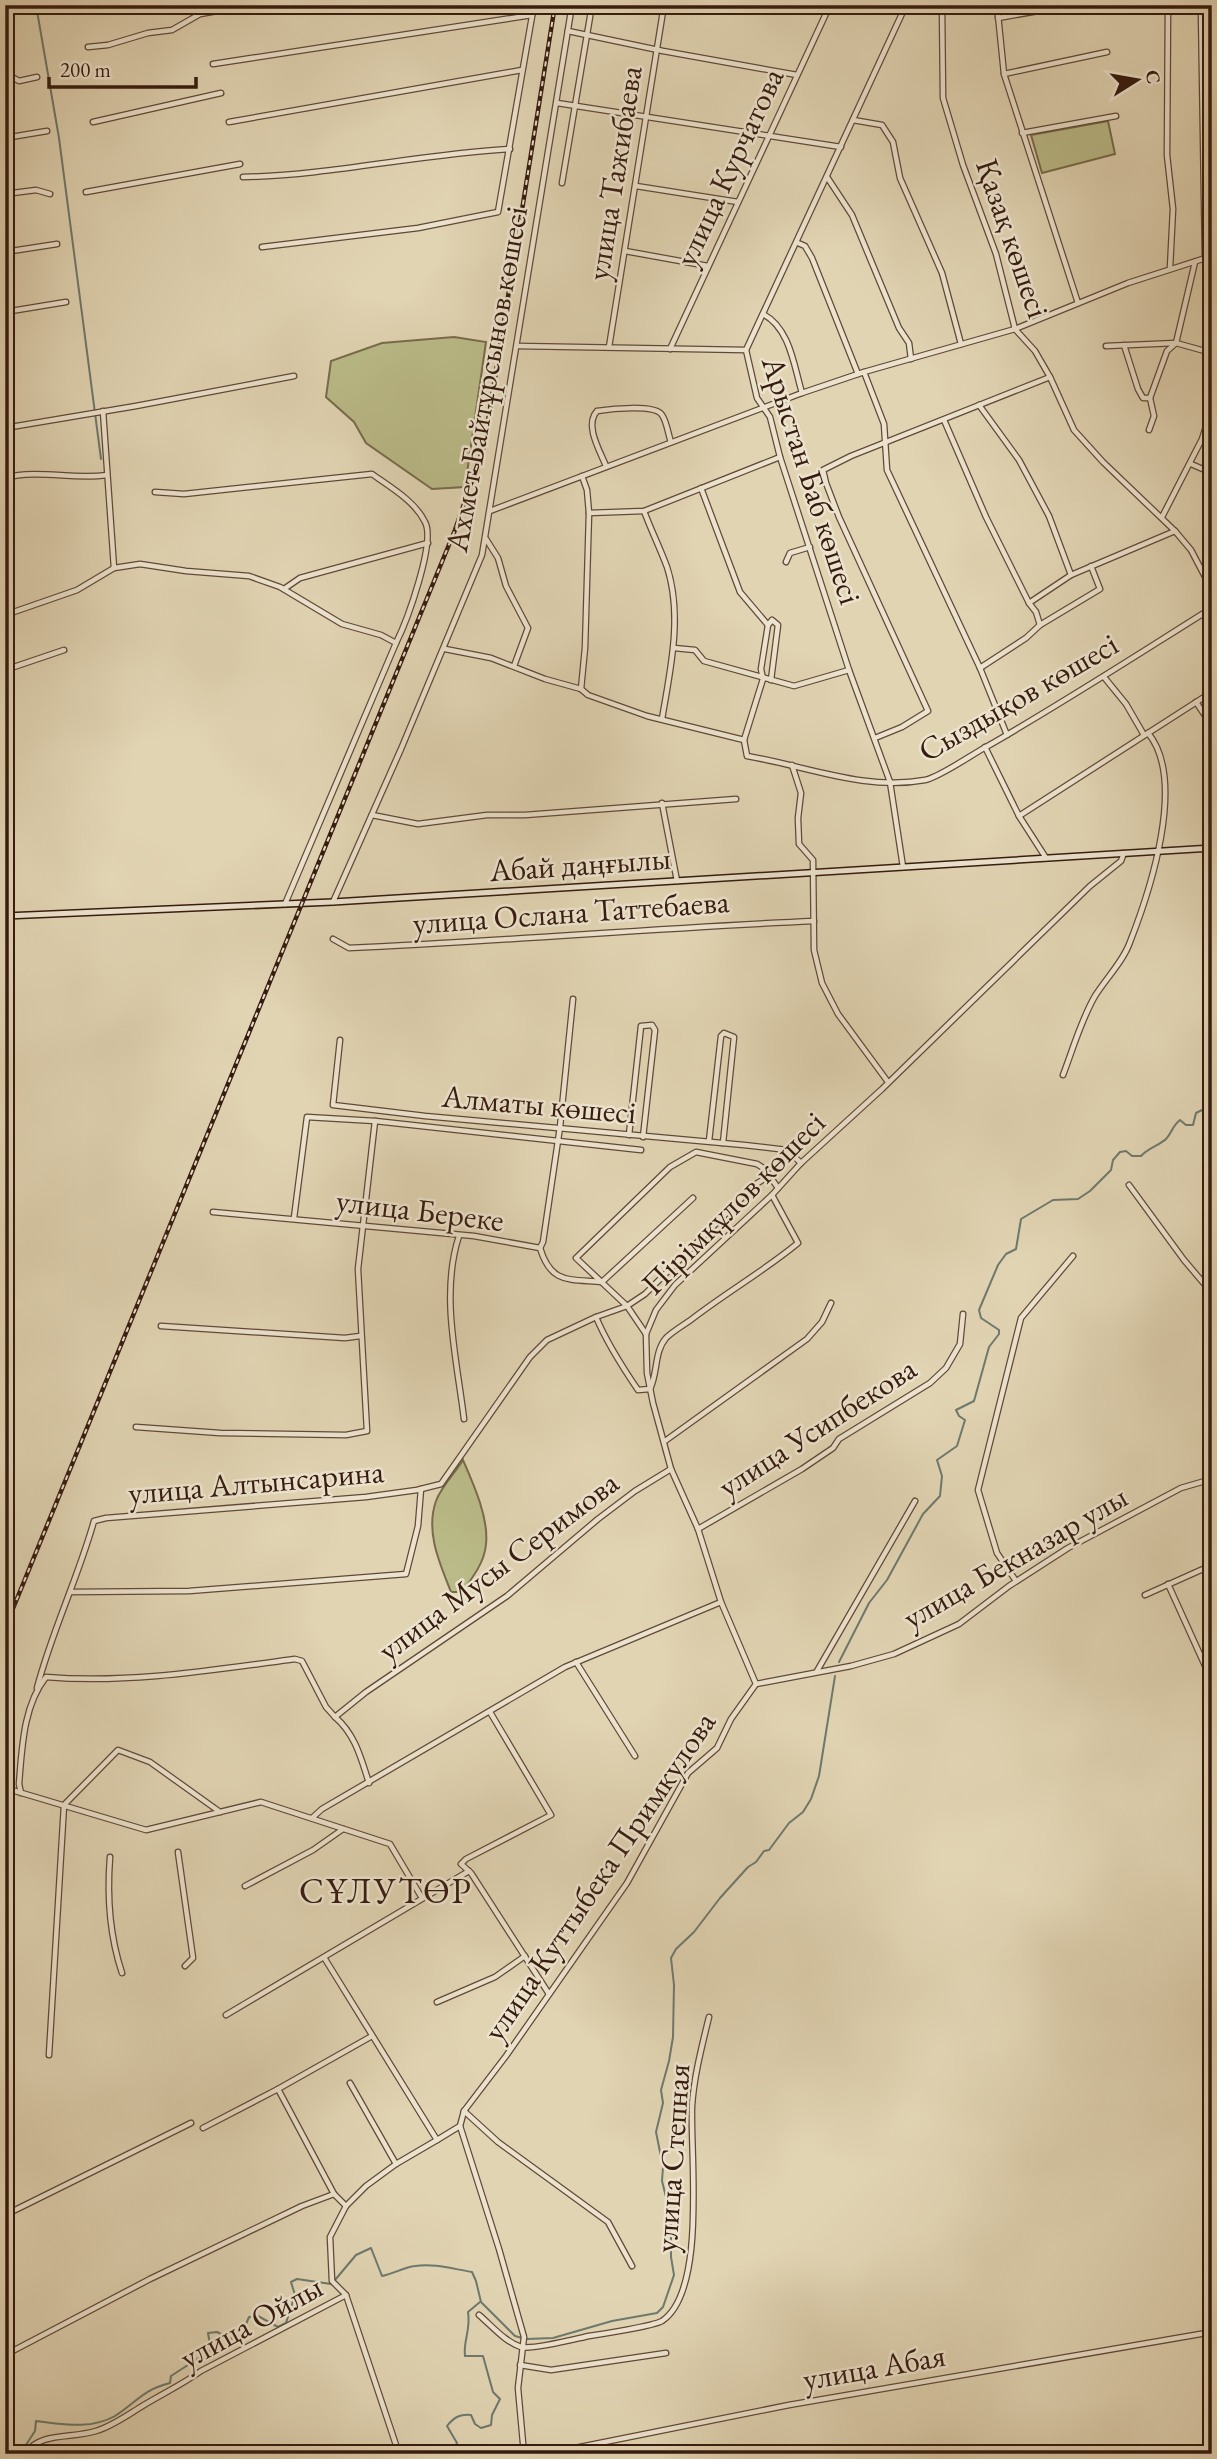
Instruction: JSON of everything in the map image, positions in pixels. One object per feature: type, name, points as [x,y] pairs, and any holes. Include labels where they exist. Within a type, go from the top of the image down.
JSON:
[{"type":"street","points":[[88,47],[172,30],[200,14],[252,5]]},
{"type":"street","points":[[262,247],[418,228],[496,214],[499,210],[534,5]]},
{"type":"street","name":"Ахмет Байтұрсынов көшесі","points":[[333,902],[444,649],[482,555],[572,5]]},
{"type":"street","points":[[562,183],[592,5]]},
{"type":"street","name":"улица Тажибаева","points":[[609,347],[664,5]]},
{"type":"street","points":[[798,5],[829,8]]},
{"type":"street","name":"Арыстан Баб көшесі","points":[[903,867],[890,782],[849,670],[780,457],[771,417],[757,398],[746,350],[906,5]]},
{"type":"street","name":"Қазақ көшесі","points":[[942,5],[943,98],[959,153],[996,254],[1015,329],[1035,351],[1074,430],[1103,462],[1175,531],[1191,550],[1212,590]]},
{"type":"street","points":[[996,5],[1004,74],[1078,303]]},
{"type":"street","points":[[998,18],[1072,5]]},
{"type":"street","points":[[1102,5],[1132,10],[1212,10]]},
{"type":"street","name":"улица Курчатова","points":[[670,349],[829,8]]},
{"type":"street","points":[[1168,8],[1167,155],[1173,209],[1170,268]]},
{"type":"street","points":[[1201,11],[1205,259]]},
{"type":"street","points":[[214,64],[532,15]]},
{"type":"street","points":[[568,31],[797,75]]},
{"type":"street","points":[[1004,74],[1107,52]]},
{"type":"street","points":[[229,122],[522,70]]},
{"type":"street","points":[[5,78],[12,76],[19,81],[37,77]]},
{"type":"street","points":[[93,122],[221,93]]},
{"type":"street","points":[[556,103],[841,147]]},
{"type":"street","points":[[1022,133],[1116,116]]},
{"type":"street","points":[[853,120],[882,125],[890,135],[900,177],[942,273],[961,344]]},
{"type":"street","points":[[5,138],[47,131]]},
{"type":"street","points":[[243,177],[293,176],[344,167],[510,149]]},
{"type":"street","points":[[86,192],[240,164]]},
{"type":"street","points":[[827,177],[852,215],[899,328],[909,343],[911,359]]},
{"type":"street","points":[[636,186],[738,201]]},
{"type":"street","points":[[5,194],[36,190],[50,194]]},
{"type":"street","points":[[797,243],[805,246],[812,258],[884,424],[887,470],[980,668],[1007,735]]},
{"type":"street","points":[[5,252],[57,244]]},
{"type":"street","points":[[625,251],[708,266]]},
{"type":"street","points":[[489,512],[802,393],[861,373],[1015,329],[1170,268],[1212,256]]},
{"type":"street","points":[[1149,430],[1154,416],[1150,398],[1167,351],[1176,343],[1195,262]]},
{"type":"street","points":[[5,312],[66,302]]},
{"type":"street","points":[[763,314],[774,320],[783,335],[802,393]]},
{"type":"street","points":[[1106,346],[1176,343],[1212,353]]},
{"type":"street","points":[[517,345],[746,350]]},
{"type":"street","points":[[1124,345],[1138,389],[1143,398],[1150,398]]},
{"type":"street","points":[[5,428],[294,376]]},
{"type":"street","points":[[875,738],[902,727],[928,711],[839,517],[823,470],[851,456],[1050,377]]},
{"type":"street","points":[[979,405],[1019,460],[1049,516],[1071,576]]},
{"type":"street","points":[[606,466],[592,428],[592,416],[597,411],[628,408],[659,411],[671,442]]},
{"type":"street","points":[[1162,517],[1181,477],[1191,464],[1212,408]]},
{"type":"street","points":[[103,411],[114,568]]},
{"type":"street","points":[[944,420],[986,517],[1036,612],[1040,625]]},
{"type":"street","points":[[589,513],[644,511],[780,457]]},
{"type":"street","points":[[1191,464],[1212,473]]},
{"type":"street","points":[[5,487],[5,477],[27,474],[86,478],[107,475]]},
{"type":"street","points":[[155,492],[184,494],[372,474],[398,492],[424,518],[428,527],[428,543],[405,622],[285,904]]},
{"type":"street","points":[[581,689],[585,648],[589,513],[587,490],[582,476]]},
{"type":"street","points":[[701,488],[740,592],[768,625]]},
{"type":"street","points":[[644,511],[671,585],[674,648],[662,719]]},
{"type":"street","points":[[1029,603],[1091,566],[1175,531]]},
{"type":"street","points":[[485,539],[498,558],[506,586],[528,628],[514,666]]},
{"type":"street","points":[[284,589],[300,578],[428,543]]},
{"type":"street","points":[[786,562],[790,553],[810,547]]},
{"type":"street","points":[[5,615],[77,590],[114,568],[140,564],[248,576],[284,589],[342,624],[381,635],[396,643]]},
{"type":"street","points":[[980,668],[1026,638],[1040,625],[1100,589],[1091,566]]},
{"type":"street","name":"Сыздықов көшесі","points":[[444,649],[491,657],[545,679],[581,689],[588,695],[614,705],[744,740],[747,756],[877,783],[928,779],[1104,677],[1212,608]]},
{"type":"street","points":[[744,740],[763,679],[761,669],[768,625],[772,620],[778,625],[771,680]]},
{"type":"street","points":[[674,648],[695,650],[704,661],[794,686],[849,670]]},
{"type":"street","points":[[5,670],[64,650]]},
{"type":"street","points":[[1063,1075],[1095,996],[1129,945],[1161,845],[1166,797],[1154,740],[1146,734],[1104,677]]},
{"type":"street","points":[[1019,816],[1212,692]]},
{"type":"street","points":[[1196,702],[1212,726]]},
{"type":"street","points":[[985,747],[1019,816],[1046,858]]},
{"type":"street","points":[[792,764],[801,793],[799,844],[813,860],[814,950],[822,983],[838,1014],[888,1082]]},
{"type":"street","points":[[372,816],[418,824],[487,815],[525,815],[736,799]]},
{"type":"street","points":[[663,803],[677,881]]},
{"type":"street","name":"Абай даңғылы","points":[[5,916],[333,902],[1212,848]]},
{"type":"street","name":"Пірімқұлов көшесі","points":[[756,1684],[721,1602],[698,1529],[671,1469],[647,1373],[646,1334],[656,1310],[676,1285],[1090,886],[1121,861],[1124,853]]},
{"type":"street","name":"улица Ослана Таттебаева","points":[[333,939],[349,948],[483,942],[673,927],[814,921]]},
{"type":"street","points":[[573,999],[560,1127],[540,1248],[545,1265],[558,1276],[602,1283]]},
{"type":"street","points":[[629,1135],[641,1026],[652,1025],[655,1030],[643,1136]]},
{"type":"street","points":[[709,1141],[721,1036],[724,1033],[733,1034],[723,1143]]},
{"type":"street","name":"Алматы көшесі","points":[[341,1040],[332,1105],[787,1150],[802,1163]]},
{"type":"street","points":[[294,1218],[307,1117],[375,1121],[641,1150]]},
{"type":"street","points":[[136,1427],[220,1433],[346,1435],[367,1431],[358,1269],[375,1121]]},
{"type":"street","points":[[646,1334],[626,1306],[576,1258],[670,1167],[696,1152],[757,1164],[765,1169],[778,1188]]},
{"type":"street","points":[[22,1793],[19,1784],[27,1720],[48,1647],[70,1592],[188,1591],[406,1574],[418,1525],[421,1489],[441,1484],[530,1357],[547,1340],[626,1306],[645,1294],[756,1184],[769,1176]]},
{"type":"street","points":[[1129,1185],[1212,1293]]},
{"type":"street","points":[[596,1317],[605,1339],[638,1390],[650,1389],[656,1377],[656,1360],[665,1339],[798,1243],[772,1195]]},
{"type":"street","points":[[602,1283],[693,1198]]},
{"type":"street","name":"улица Береке","points":[[213,1212],[474,1236],[540,1248]]},
{"type":"street","points":[[459,1236],[453,1253],[451,1275],[452,1319],[464,1419]]},
{"type":"street","points":[[1016,1581],[997,1553],[978,1490],[1021,1318],[1073,1256]]},
{"type":"street","points":[[665,1441],[807,1339],[822,1322],[831,1303]]},
{"type":"street","name":"улица Усипбекова","points":[[698,1529],[802,1469],[833,1448],[839,1439],[930,1383],[946,1368],[960,1344],[963,1314]]},
{"type":"street","points":[[162,1326],[345,1338],[360,1336]]},
{"type":"street","name":"улица Мусы Серимова","points":[[335,1717],[507,1596],[598,1519],[635,1491],[671,1469]]},
{"type":"street","name":"улица Бекназар улы","points":[[756,1684],[851,1666],[894,1654],[960,1624],[1016,1581],[1112,1524],[1189,1485],[1212,1479]]},
{"type":"street","name":"улица Алтынсарина","points":[[70,1592],[83,1561],[94,1521],[366,1497],[421,1489]]},
{"type":"street","points":[[816,1672],[915,1501]]},
{"type":"street","points":[[1145,1595],[1212,1565]]},
{"type":"street","points":[[1168,1584],[1212,1681]]},
{"type":"street","points":[[312,1818],[322,1809],[576,1662],[721,1602]]},
{"type":"street","points":[[37,1688],[47,1677],[74,1680],[176,1675],[295,1659],[302,1661],[326,1707],[349,1730],[369,1784]]},
{"type":"street","points":[[576,1662],[635,1756]]},
{"type":"street","name":"улица Куттыбека Примкулова","points":[[460,2126],[464,2111],[627,1884],[688,1773],[717,1748],[731,1720],[756,1684]]},
{"type":"street","points":[[490,1711],[551,1815],[461,1862],[549,1994]]},
{"type":"street","points":[[49,2054],[64,1805],[118,1750],[150,1762],[220,1812]]},
{"type":"street","points":[[5,1788],[146,1830],[261,1802],[390,1844],[422,1898]]},
{"type":"street","points":[[245,1886],[313,1850],[344,1829]]},
{"type":"street","points":[[178,1852],[193,1958],[185,1966]]},
{"type":"street","points":[[110,1857],[108,1882],[115,1955],[122,1973]]},
{"type":"street","points":[[226,2015],[469,1871]]},
{"type":"street","points":[[437,2002],[495,1977],[525,1956]]},
{"type":"street","points":[[324,1959],[437,2140]]},
{"type":"street","name":"улица Степная","points":[[522,2347],[661,2321],[676,2305],[688,2272],[692,2239],[692,2106],[695,2078],[709,2017]]},
{"type":"street","points":[[203,2128],[372,2036]]},
{"type":"street","points":[[350,2083],[396,2164]]},
{"type":"street","points":[[278,2089],[334,2194],[346,2206]]},
{"type":"street","points":[[464,2111],[499,2142],[608,2222],[632,2266]]},
{"type":"street","points":[[5,2215],[191,2123]]},
{"type":"street","points":[[460,2126],[499,2249],[523,2337],[518,2388],[523,2454]]},
{"type":"street","name":"улица Ойлы","points":[[24,2454],[29,2447],[40,2441],[59,2435],[95,2432],[180,2387],[201,2371],[346,2295],[332,2281],[330,2237],[346,2206],[366,2186],[396,2164],[460,2126]]},
{"type":"street","points":[[5,2355],[174,2268],[302,2206],[334,2194]]},
{"type":"street","points":[[346,2295],[399,2454]]},
{"type":"street","points":[[479,2315],[501,2334],[522,2347]]},
{"type":"street","name":"улица Абая","points":[[545,2454],[789,2404],[1212,2332]]},
{"type":"street","points":[[520,2365],[551,2370],[666,2353]]},
{"type":"green space","points":[[1108,121],[1115,154],[1042,173],[1031,135]]},
{"type":"green space","points":[[454,337],[486,342],[465,487],[432,489],[366,443],[354,422],[326,397],[331,361],[382,343]]},
{"type":"green space","points":[[463,1460],[483,1512],[486,1544],[481,1563],[469,1582],[461,1592],[451,1592],[435,1548],[433,1513],[441,1491]]},
{"type":"waterway","points":[[36,5],[59,138],[101,459]]},
{"type":"waterway","points":[[839,1662],[869,1603],[887,1580],[923,1514],[940,1496],[942,1476],[937,1460],[957,1446],[965,1420],[956,1410],[974,1401],[989,1347],[999,1334],[999,1330],[981,1318],[979,1310],[998,1265],[1006,1254],[1016,1249],[1021,1219],[1053,1200],[1078,1199],[1090,1191],[1111,1170],[1113,1160],[1120,1152],[1126,1151],[1132,1156],[1141,1156],[1166,1139],[1180,1120],[1186,1125],[1193,1125],[1196,1113],[1210,1106],[1212,1094]]},
{"type":"waterway","points":[[527,2339],[553,2338],[612,2321],[657,2313],[663,2307],[674,2275],[671,2217],[662,2181],[663,2167],[656,2132],[663,2103],[661,2090],[673,2037],[674,1985],[671,1958],[720,1898],[764,1851],[769,1850],[811,1799],[819,1776],[835,1676]]},
{"type":"waterway","points":[[335,2280],[356,2255],[371,2248],[382,2276],[422,2265],[472,2272],[481,2302],[515,2336],[522,2338]]},
{"type":"waterway","points":[[20,2454],[35,2431],[36,2421],[86,2425],[115,2416],[146,2393],[170,2383],[171,2376],[211,2350],[208,2333],[217,2332],[231,2339],[241,2336],[249,2317],[258,2316],[278,2327],[286,2323],[295,2295],[291,2282],[297,2279],[331,2284]]},
{"type":"waterway","points":[[451,2454],[457,2443],[447,2426],[455,2418],[471,2415],[475,2424],[481,2428],[491,2425],[492,2415],[500,2399],[493,2392],[483,2356],[465,2356],[468,2312],[480,2302]]},
{"type":"railway","points":[[5,1628],[455,530],[484,446],[555,5]]},
{"type":"district","name":"СҰЛУТӨР","points":[[386,1890]]}]
